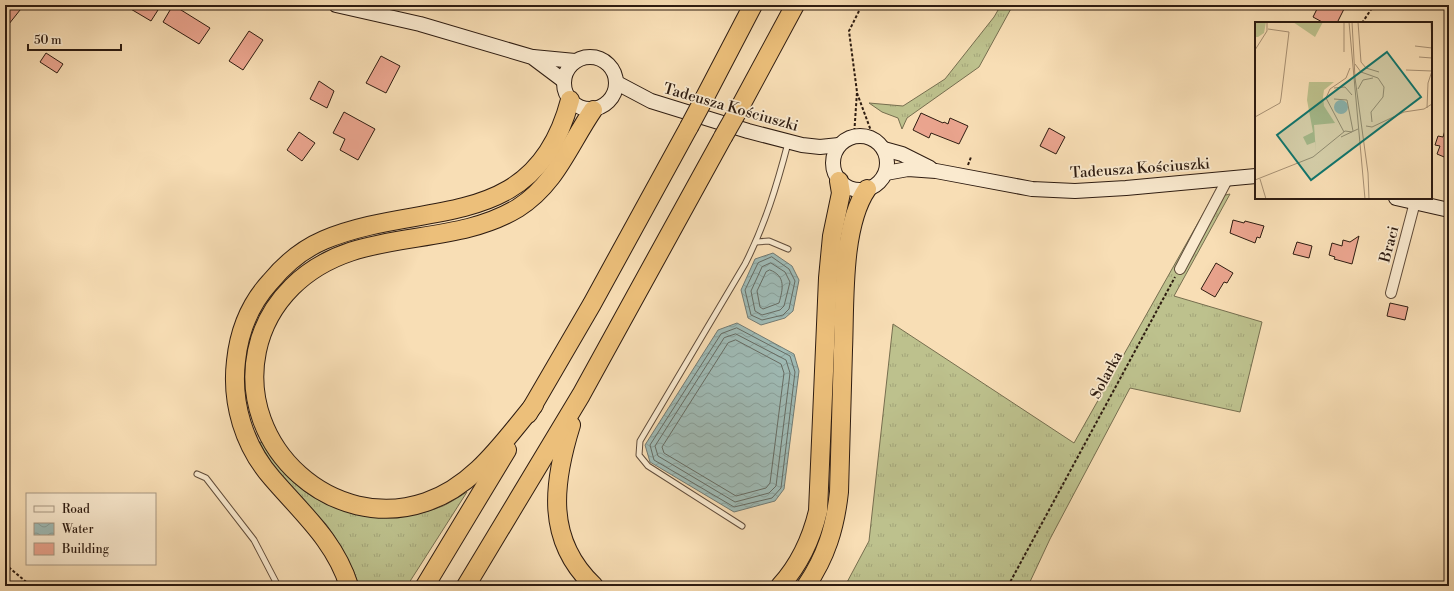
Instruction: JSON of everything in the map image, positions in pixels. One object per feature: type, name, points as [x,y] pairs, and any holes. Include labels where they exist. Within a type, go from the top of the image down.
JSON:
[{"type":"highway","points":[[425,586],[534,405],[592,304],[689,127],[753,5]]},
{"type":"highway","points":[[466,586],[581,395],[795,5]]},
{"type":"highway","points":[[349,586],[341,565],[331,546],[316,526],[272,477],[251,447],[244,430],[239,414],[234,378],[240,339],[246,320],[264,288],[277,273],[304,251],[322,241],[354,230],[484,203],[514,187],[528,175],[545,156],[561,127],[570,100]]},
{"type":"highway","points":[[534,405],[478,470],[449,491],[426,502],[404,508],[385,509],[359,506],[324,494],[305,481],[290,467],[276,450],[268,436],[256,397],[254,375],[257,351],[272,312],[284,295],[301,278],[328,260],[358,249],[468,228],[504,216],[519,207],[537,194],[551,180],[564,161],[593,110]]},
{"type":"highway","points":[[780,586],[794,570],[806,548],[818,511],[828,278],[832,236],[841,194],[836,173]]},
{"type":"highway","points":[[806,586],[826,552],[836,514],[839,492],[848,260],[856,214],[860,200],[867,189]]},
{"type":"highway","points":[[581,395],[560,465],[556,498],[558,516],[567,548],[582,573],[594,586]]},
{"type":"street","points":[[336,5],[420,24],[532,57],[549,57],[565,61],[575,61],[589,57],[602,60],[613,69],[615,90],[604,106],[593,110],[583,108],[570,100],[564,81],[566,72],[575,61]]},
{"type":"street","points":[[532,57],[564,81]]},
{"type":"street","name":"Tadeusza Kościuszki","points":[[615,90],[788,142],[820,147],[839,145]]},
{"type":"street","points":[[854,136],[866,136],[874,139],[884,149],[888,164],[886,173],[878,182],[867,189],[856,189],[836,173],[834,155],[839,145],[854,136]]},
{"type":"street","name":"Tadeusza Kościuszki","points":[[802,145],[828,161],[836,173]]},
{"type":"street","name":"Tadeusza Kościuszki","points":[[884,149],[902,154],[936,171]]},
{"type":"street","name":"Tadeusza Kościuszki","points":[[886,173],[908,170],[936,171],[988,179],[1032,189],[1075,191],[1126,188],[1255,176]]},
{"type":"street","points":[[1180,269],[1228,178]]},
{"type":"street","points":[[1401,199],[1449,210]]},
{"type":"street","name":"Braci","points":[[1391,293],[1415,202]]},
{"type":"lane","points":[[742,526],[648,466],[639,456],[640,441],[745,264],[756,242],[769,210],[788,142]]},
{"type":"lane","points":[[756,242],[770,242],[788,249]]},
{"type":"lane","points":[[197,474],[206,478],[254,540],[268,563],[278,586]]},
{"type":"path","points":[[854,136],[857,92],[849,30],[862,5]]},
{"type":"path","points":[[1363,22],[1374,5]]},
{"type":"path","points":[[857,92],[874,139]]},
{"type":"path","name":"Solarka","points":[[1008,586],[1180,269]]},
{"type":"path","points":[[5,564],[30,586]]},
{"type":"green space","points":[[1001,5],[1013,5],[979,67],[907,118],[902,129],[898,118],[882,112],[869,103],[903,106],[945,79],[994,17]]},
{"type":"green space","points":[[1230,194],[1174,296],[1262,322],[1240,412],[1130,388],[1050,539],[1028,586],[845,586],[869,541],[893,324],[1074,443],[1212,198]]},
{"type":"green space","points":[[259,442],[264,443],[279,467],[291,480],[307,493],[324,503],[363,515],[383,517],[403,516],[423,512],[443,506],[467,492],[407,586],[359,586],[354,572],[335,537],[326,524],[276,471]]},
{"type":"water","points":[[773,253],[792,266],[799,280],[793,311],[785,318],[761,325],[748,318],[741,290],[755,259]]},
{"type":"water","points":[[737,323],[794,354],[799,371],[784,489],[775,501],[734,512],[650,462],[645,445],[718,330]]},
{"type":"building","points":[[5,5],[24,5],[5,29]]},
{"type":"building","points":[[124,5],[150,5],[158,10],[151,21]]},
{"type":"building","points":[[173,5],[210,28],[199,44],[163,22]]},
{"type":"building","points":[[1319,5],[1346,5],[1338,22],[1322,22],[1313,17]]},
{"type":"building","points":[[249,31],[263,40],[243,70],[229,61]]},
{"type":"building","points":[[46,53],[63,64],[57,73],[40,62]]},
{"type":"building","points":[[381,56],[400,66],[386,93],[366,83]]},
{"type":"building","points":[[319,81],[334,91],[327,108],[310,99]]},
{"type":"building","points":[[344,112],[375,129],[358,160],[340,150],[345,139],[333,133]]},
{"type":"building","points":[[921,113],[943,123],[948,124],[950,118],[968,126],[959,144],[931,133],[929,138],[913,130]]},
{"type":"building","points":[[1447,124],[1449,124],[1449,159],[1437,154],[1440,146],[1435,145],[1438,136],[1443,137]]},
{"type":"building","points":[[1049,128],[1065,137],[1056,154],[1040,146]]},
{"type":"building","points":[[299,132],[315,143],[302,161],[287,150]]},
{"type":"building","points":[[1233,220],[1244,223],[1245,221],[1264,226],[1260,238],[1257,237],[1255,243],[1230,233]]},
{"type":"building","points":[[1359,236],[1352,264],[1334,259],[1335,257],[1329,255],[1332,243],[1342,246],[1343,240],[1350,242]]},
{"type":"building","points":[[1297,242],[1312,246],[1309,258],[1293,254]]},
{"type":"building","points":[[1216,263],[1233,273],[1227,283],[1224,282],[1215,297],[1201,289]]},
{"type":"building","points":[[1390,303],[1408,307],[1405,320],[1387,316]]}]
